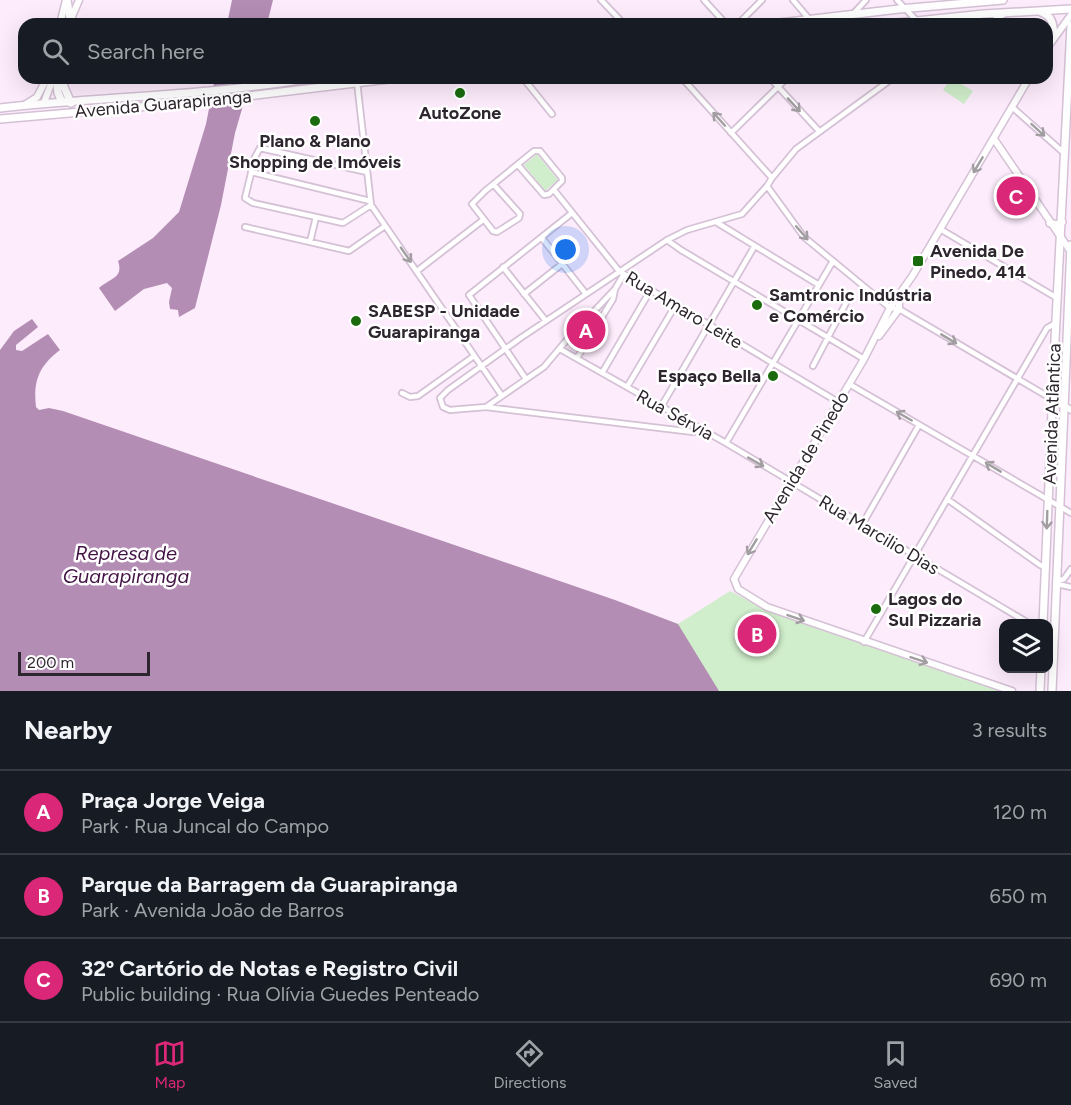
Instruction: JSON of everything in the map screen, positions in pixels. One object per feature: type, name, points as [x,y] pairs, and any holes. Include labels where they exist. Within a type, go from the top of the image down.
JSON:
[{"type":"main road","points":[[66,0],[69,18]]},
{"type":"main road","points":[[827,18],[1001,0]]},
{"type":"main road","points":[[962,18],[1071,9]]},
{"type":"main road","points":[[1039,12],[1051,18]]},
{"type":"main road","name":"Avenida Atlântica","points":[[1043,619],[1071,25]]},
{"type":"main road","points":[[1053,30],[1054,36]]},
{"type":"main road","points":[[56,84],[58,93],[79,111]]},
{"type":"main road","points":[[64,84],[66,102]]},
{"type":"main road","name":"Avenida Guarapiranga","points":[[0,108],[276,84]]},
{"type":"main road","name":"Avenida Guarapiranga","points":[[0,118],[197,102],[275,94],[334,84]]},
{"type":"main road","points":[[35,115],[44,103]]},
{"type":"main road","points":[[1050,223],[1057,225],[1062,222]]},
{"type":"main road","name":"Avenida Atlântica","points":[[1052,691],[1067,409],[1071,245]]},
{"type":"main road","points":[[1059,274],[1062,270],[1071,268]]},
{"type":"main road","points":[[1040,691],[1041,673]]},
{"type":"street","points":[[62,18],[66,0]]},
{"type":"street","points":[[74,0],[75,9]]},
{"type":"street","points":[[72,18],[79,0]]},
{"type":"street","points":[[601,0],[618,18]]},
{"type":"street","points":[[704,0],[720,18]]},
{"type":"street","points":[[744,18],[762,0]]},
{"type":"street","points":[[793,0],[808,18]]},
{"type":"street","points":[[852,15],[866,0]]},
{"type":"street","points":[[897,0],[913,18]]},
{"type":"street","points":[[997,18],[1006,13]]},
{"type":"street","points":[[1054,36],[1071,15]]},
{"type":"street","points":[[25,105],[37,97],[44,84]]},
{"type":"street","points":[[44,103],[52,84]]},
{"type":"street","points":[[357,84],[371,203],[501,396]]},
{"type":"street","points":[[528,84],[552,114]]},
{"type":"street","points":[[687,84],[772,178]]},
{"type":"street","points":[[775,84],[819,131]]},
{"type":"street","points":[[731,133],[781,84]]},
{"type":"street","points":[[704,431],[693,432],[486,407],[446,409],[440,400],[443,394],[546,321],[621,273],[667,240],[687,230],[742,214],[796,149],[884,84]]},
{"type":"street","name":"Avenida de Pinedo","points":[[864,642],[767,607],[738,590],[734,583],[735,576],[864,359],[890,308],[899,297],[1025,84]]},
{"type":"street","points":[[1012,107],[1065,154]]},
{"type":"street","points":[[994,139],[1071,252]]},
{"type":"street","points":[[367,172],[260,148],[245,198],[249,202],[345,222],[371,203]]},
{"type":"street","points":[[494,185],[520,214],[519,218],[497,232],[493,231],[483,220],[472,204],[485,191],[537,150],[562,178],[561,183],[547,195],[542,194],[518,165]]},
{"type":"street","points":[[251,172],[371,203]]},
{"type":"street","points":[[767,186],[804,237],[890,308],[899,309],[1067,409]]},
{"type":"street","name":"Rua Amaro Leite","points":[[554,190],[621,273],[838,402]]},
{"type":"street","points":[[526,379],[469,294],[572,213]]},
{"type":"street","points":[[310,243],[316,217]]},
{"type":"street","points":[[417,271],[483,220]]},
{"type":"street","points":[[715,222],[819,285]]},
{"type":"street","points":[[245,227],[350,251],[385,226]]},
{"type":"street","points":[[940,229],[1057,298]]},
{"type":"street","points":[[542,238],[585,294]]},
{"type":"street","points":[[667,240],[864,359]]},
{"type":"street","points":[[661,406],[754,247]]},
{"type":"street","points":[[726,443],[833,261]]},
{"type":"street","points":[[524,294],[562,264]]},
{"type":"street","points":[[503,267],[546,321]]},
{"type":"street","points":[[577,358],[613,299],[621,273]]},
{"type":"street","points":[[486,407],[544,367],[615,289]]},
{"type":"street","points":[[602,373],[650,291]]},
{"type":"street","points":[[899,297],[899,309]]},
{"type":"street","points":[[813,366],[846,303]]},
{"type":"street","points":[[627,387],[675,306]]},
{"type":"street","name":"Avenida de Pinedo","points":[[876,338],[899,309]]},
{"type":"street","points":[[1012,691],[864,642],[1047,328],[1056,323]]},
{"type":"street","name":"Rua Sérvia","points":[[560,349],[791,482]]},
{"type":"street","points":[[402,393],[410,397],[418,396],[474,356]]},
{"type":"street","points":[[849,384],[1071,513]]},
{"type":"street","points":[[862,525],[919,425]]},
{"type":"street","name":"Rua Marcilio Dias","points":[[791,482],[1022,619]]},
{"type":"street","points":[[947,499],[1045,567]]},
{"type":"street","points":[[1057,582],[1064,579],[1071,569]]},
{"type":"street","points":[[1057,582],[1071,587]]},
{"type":"green space","points":[[947,84],[961,84],[973,91],[964,104],[943,90]]},
{"type":"green space","points":[[537,154],[558,180],[545,191],[524,165]]},
{"type":"green space","points":[[730,591],[795,621],[1003,691],[664,691],[656,616],[678,624]]},
{"type":"water","points":[[232,0],[273,0],[268,18],[228,18]]},
{"type":"water","points":[[214,84],[249,84],[235,133],[221,205],[195,308],[179,317],[178,310],[170,309],[172,288],[167,283],[144,289],[115,311],[99,288],[118,274],[118,261],[153,238],[179,212],[206,124]]},
{"type":"water","name":"Represa de Guarapiranga","points":[[32,319],[38,327],[16,345],[16,350],[22,351],[48,334],[60,350],[47,362],[39,375],[35,398],[36,407],[39,410],[49,408],[63,411],[615,600],[678,624],[719,691],[0,691],[0,350],[14,331]]},
{"type":"place","name":"AutoZone","points":[[460,93]]},
{"type":"place","name":"Plano & Plano Shopping de Imóveis","points":[[315,121]]},
{"type":"place","name":"32º Cartório de Notas e Registro Civil","points":[[1016,196]]},
{"type":"place","name":"Avenida De Pinedo, 414","points":[[918,261]]},
{"type":"place","name":"Samtronic Indústria e Comércio","points":[[757,305]]},
{"type":"place","name":"SABESP - Unidade Guarapiranga","points":[[356,321]]},
{"type":"place","name":"Praça Jorge Veiga","points":[[586,330]]},
{"type":"place","name":"Espaço Bella","points":[[773,376]]},
{"type":"place","name":"Lagos do Sul Pizzaria","points":[[876,609]]},
{"type":"place","name":"Parque da Barragem da Guarapiranga","points":[[757,634]]}]
